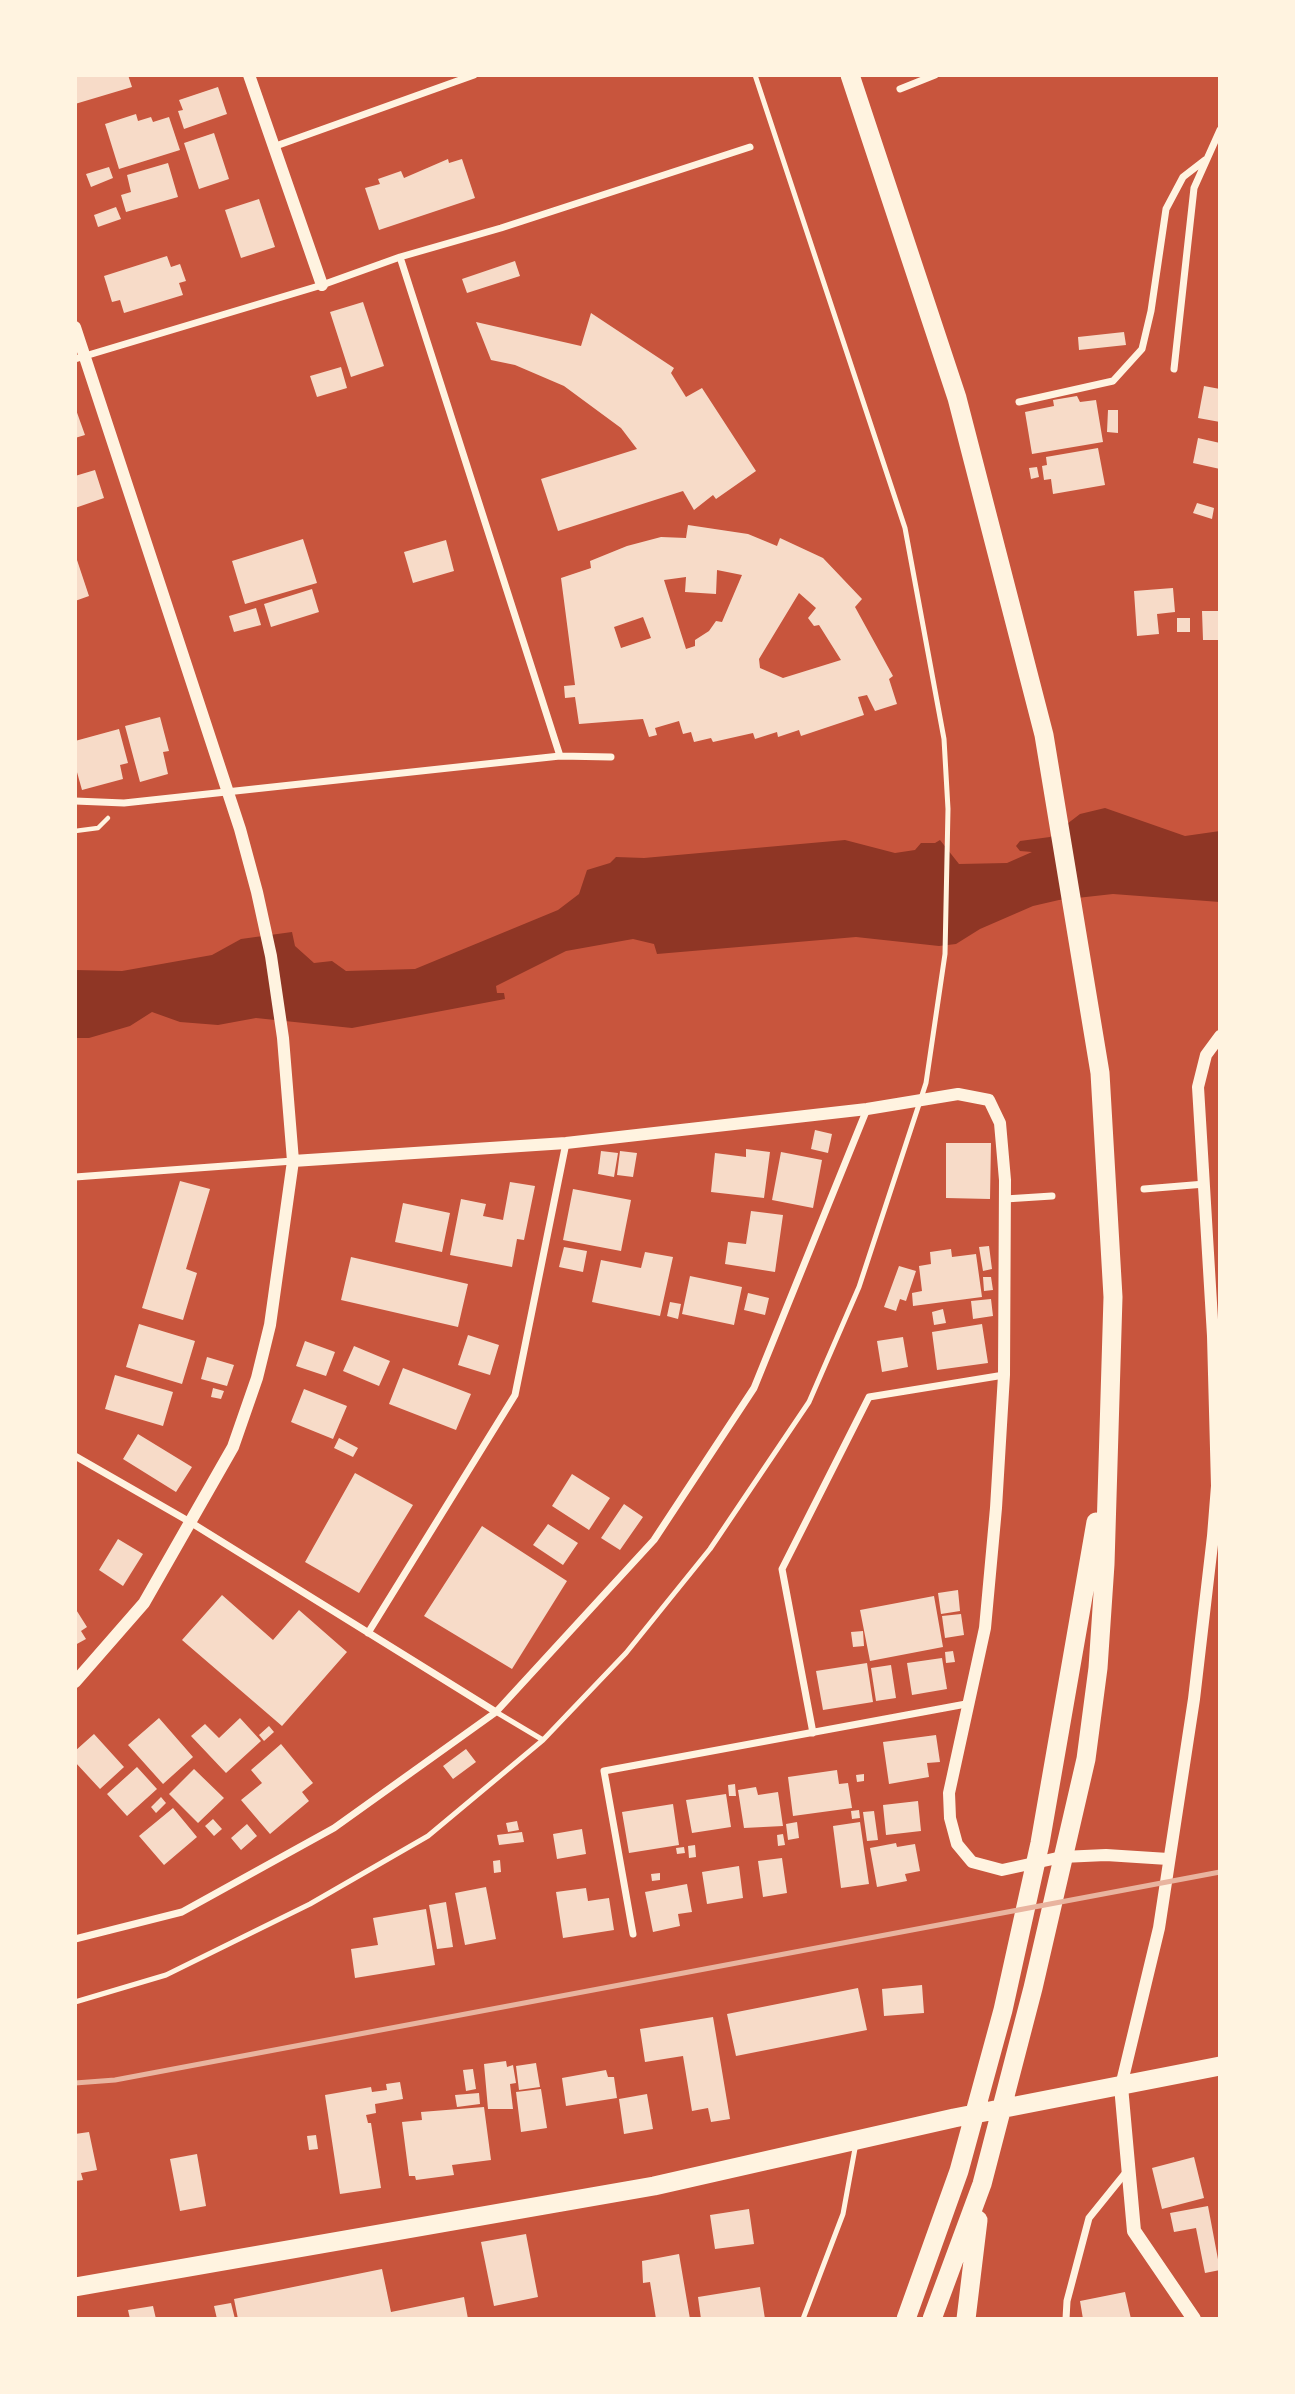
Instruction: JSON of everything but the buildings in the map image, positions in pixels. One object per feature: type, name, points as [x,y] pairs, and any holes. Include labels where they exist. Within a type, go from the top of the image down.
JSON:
[{"type":"highway","points":[[850,75],[957,398],[1044,735],[1100,1073],[1113,1297],[1112,1420],[1098,1668],[1086,1759],[1070,1837],[983,2178],[932,2319]]},
{"type":"highway","points":[[906,2319],[959,2171],[1003,2010],[1040,1843],[1090,1564],[1112,1420]]},
{"type":"highway","points":[[75,2287],[654,2186],[857,2140],[1220,2066]]},
{"type":"highway","points":[[966,2319],[983,2178]]},
{"type":"highway","points":[[897,2319],[941,2224]]},
{"type":"main road","points":[[1121,2086],[1134,2231],[1194,2319]]},
{"type":"street","points":[[249,75],[272,148],[323,285]]},
{"type":"street","points":[[272,148],[474,75]]},
{"type":"street","points":[[900,89],[935,75]]},
{"type":"street","points":[[1174,369],[1194,188],[1220,130]]},
{"type":"street","points":[[80,357],[323,285],[400,257],[501,228],[750,147]]},
{"type":"street","points":[[1018,402],[1113,382],[1142,349],[1152,310],[1167,209],[1183,177],[1205,160]]},
{"type":"street","points":[[400,257],[560,756]]},
{"type":"street","points":[[75,327],[80,357],[240,829],[271,956],[293,1161],[270,1325],[257,1378],[233,1447],[144,1603],[75,1682]]},
{"type":"street","points":[[75,801],[124,803],[560,756],[611,757]]},
{"type":"street","points":[[1121,2086],[1159,1928],[1194,1699],[1213,1536],[1217,1486],[1217,1362],[1198,1087],[1206,1055],[1220,1036]]},
{"type":"street","points":[[75,1177],[566,1143],[867,1109],[958,1094],[989,1100],[1000,1123],[1005,1199],[1004,1375],[985,1628],[966,1704],[949,1793],[950,1818],[957,1844],[972,1862],[1002,1870],[1062,1857],[1106,1855],[1168,1859]]},
{"type":"street","points":[[75,1939],[182,1912],[334,1828],[496,1712],[654,1540],[754,1388],[867,1109]]},
{"type":"street","points":[[369,1633],[515,1395],[566,1143]]},
{"type":"street","points":[[1144,1189],[1205,1184]]},
{"type":"street","points":[[1005,1199],[1052,1196]]},
{"type":"street","points":[[813,1733],[782,1569],[869,1397],[1004,1375]]},
{"type":"street","points":[[75,1456],[190,1522],[496,1712]]},
{"type":"street","points":[[633,1934],[604,1771],[966,1704]]},
{"type":"street","points":[[1066,2319],[1067,2301],[1089,2218],[1128,2169]]},
{"type":"lane","points":[[75,2002],[166,1975],[310,1904],[428,1836],[543,1740],[626,1653],[710,1549],[809,1402],[859,1287],[926,1083],[945,954],[948,809],[944,739],[905,528],[755,75]]},
{"type":"lane","points":[[496,1712],[543,1740]]},
{"type":"lane","points":[[803,2319],[843,2214],[857,2140]]},
{"type":"shaded area","points":[[1105,808],[1185,836],[1220,831],[1220,902],[1113,894],[1059,900],[1033,906],[980,929],[956,944],[939,946],[856,937],[657,954],[654,944],[633,939],[566,951],[496,986],[497,993],[504,993],[505,999],[352,1028],[256,1018],[218,1025],[180,1022],[152,1012],[130,1026],[89,1038],[75,1038],[75,970],[122,971],[212,955],[241,939],[292,932],[295,946],[314,963],[332,961],[346,971],[415,969],[558,910],[579,894],[587,870],[610,863],[616,857],[644,858],[845,840],[895,853],[915,850],[921,843],[935,843],[940,840],[959,864],[1007,863],[1032,852],[1020,851],[1016,846],[1020,841],[1050,837],[1080,814]]},
{"type":"railway","points":[[75,2083],[115,2080],[1220,1872]]}]
